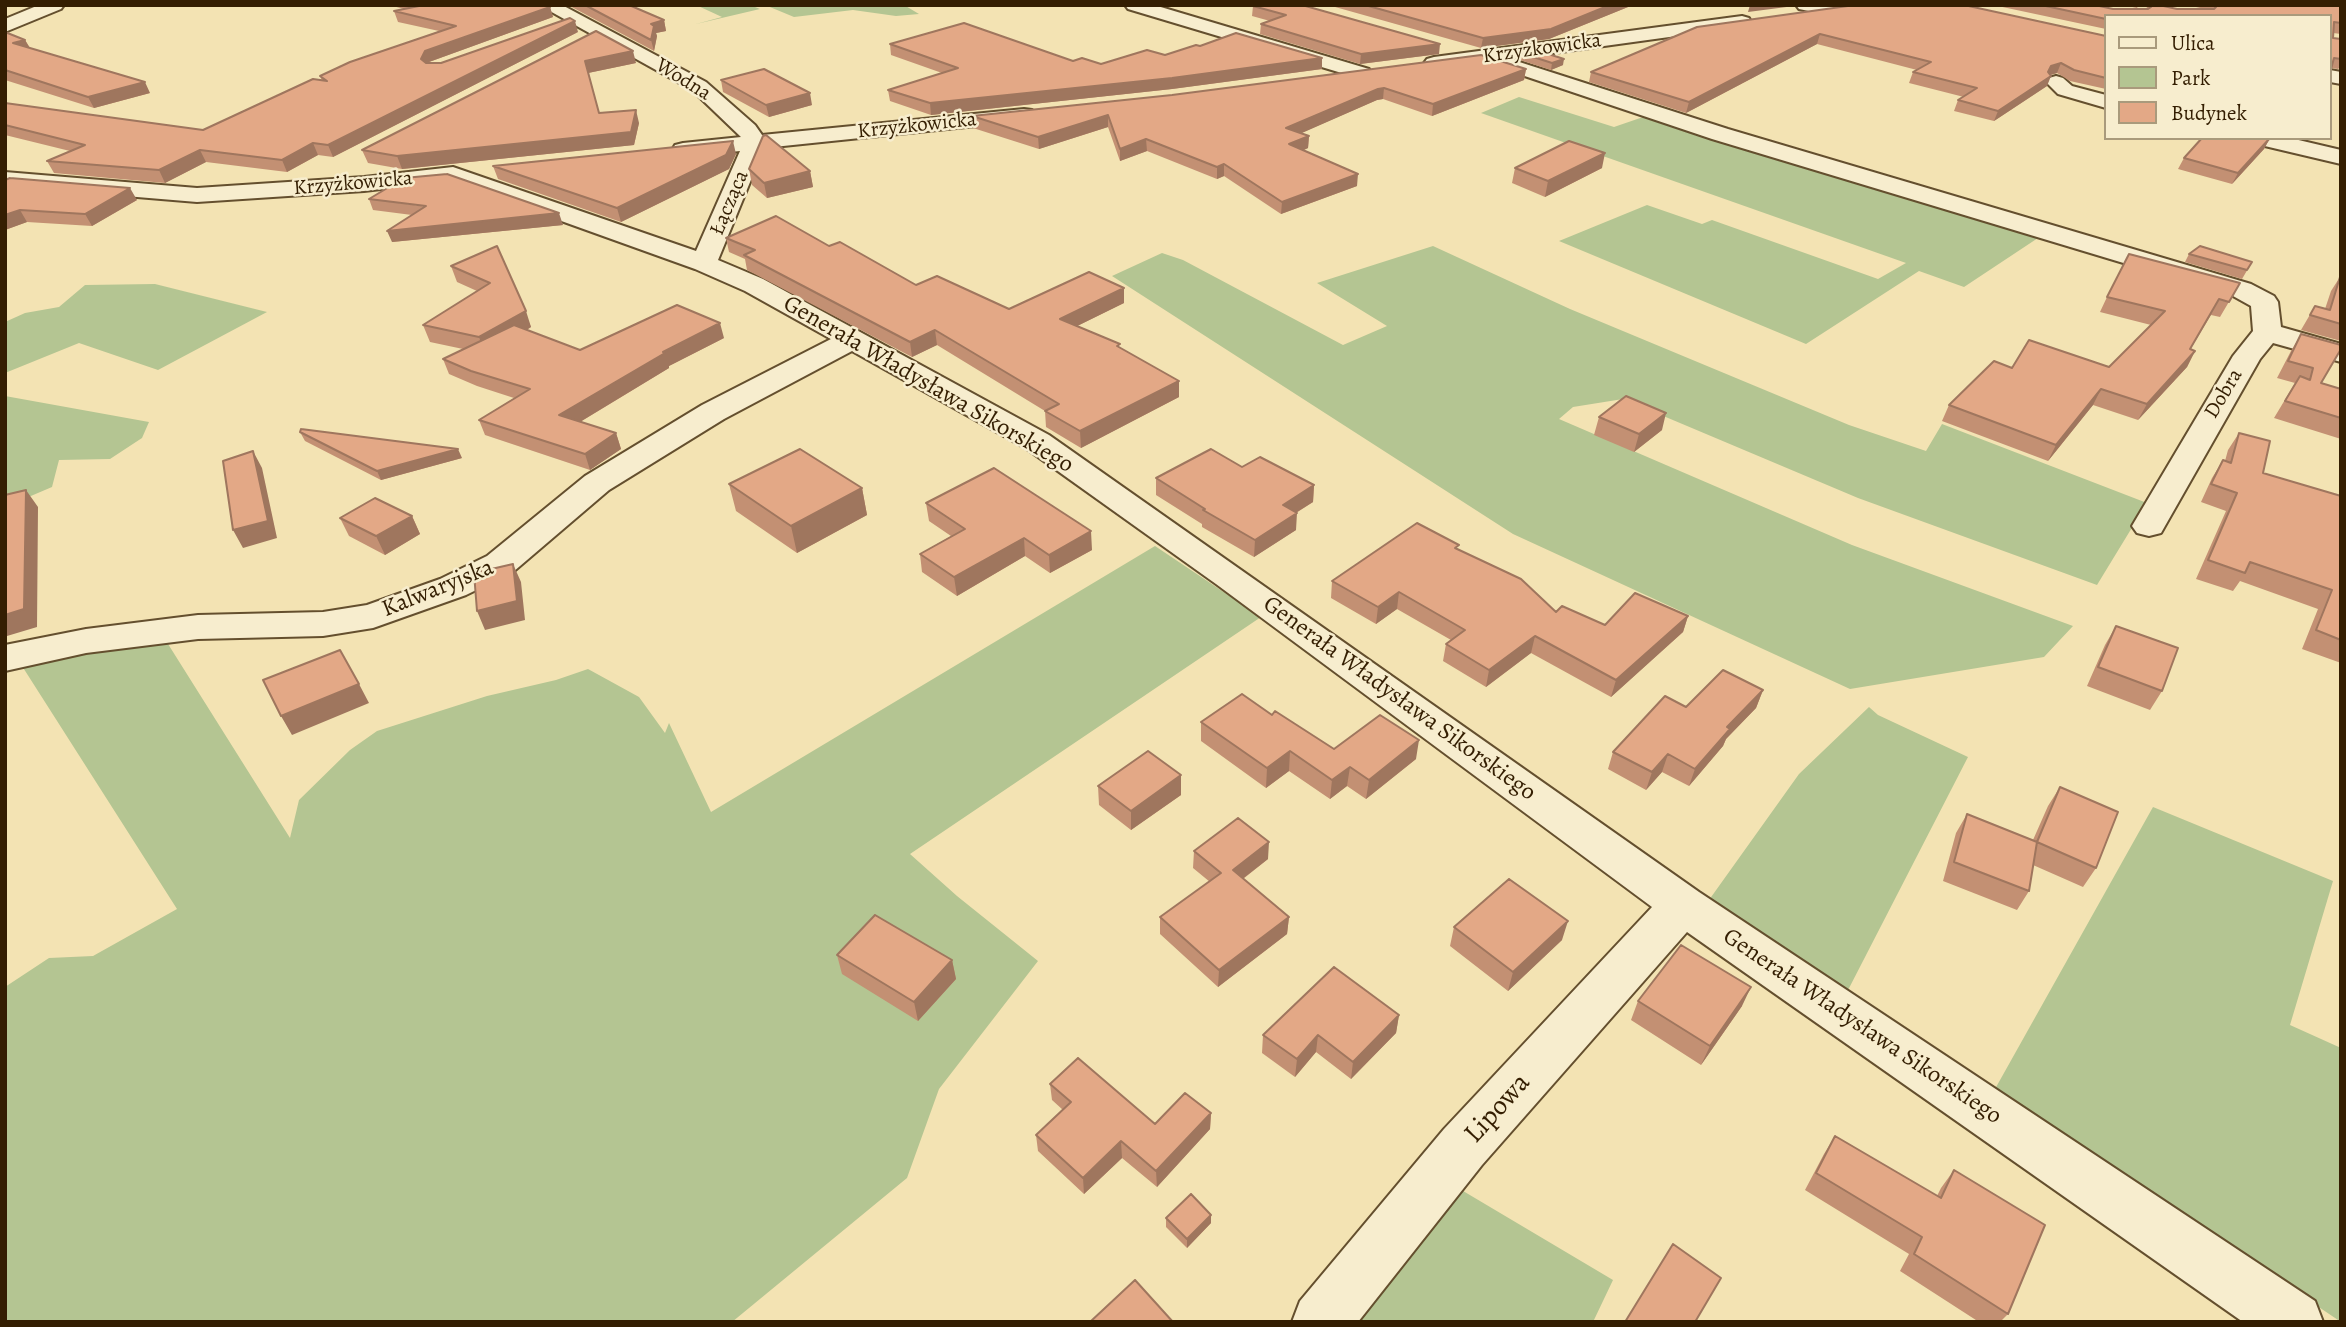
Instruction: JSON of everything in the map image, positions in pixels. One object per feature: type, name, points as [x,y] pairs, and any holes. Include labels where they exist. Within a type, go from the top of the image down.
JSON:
[{"type":"street","points":[[5,26],[55,5]]},
{"type":"street","name":"Wodna","points":[[548,5],[699,86],[747,130],[755,142]]},
{"type":"street","points":[[1135,5],[1362,73]]},
{"type":"street","points":[[1796,10],[1854,7]]},
{"type":"street","points":[[1689,11],[1733,23]]},
{"type":"street","points":[[551,27],[574,19]]},
{"type":"street","name":"Krzyżkowicka","points":[[1416,66],[1760,19]]},
{"type":"street","points":[[575,44],[599,32]]},
{"type":"street","points":[[1431,43],[1720,134],[2242,290],[2264,302],[2267,332],[2341,353]]},
{"type":"street","points":[[1309,80],[1389,69]]},
{"type":"street","points":[[2056,82],[2065,90],[2104,101]]},
{"type":"street","name":"Krzyżkowicka","points":[[663,152],[1049,112]]},
{"type":"street","points":[[2269,140],[2341,157]]},
{"type":"street","name":"Łącząca","points":[[704,263],[755,142]]},
{"type":"street","points":[[292,190],[342,165]]},
{"type":"street","name":"Krzyżkowicka","points":[[5,179],[155,194],[197,195],[292,190],[505,168]]},
{"type":"street","name":"Generała Władysława Sikorskiego","points":[[452,174],[704,263],[754,285],[1038,442],[1229,576],[1683,905],[2294,1322]]},
{"type":"street","name":"Dobra","points":[[2149,526],[2240,368],[2267,332]]},
{"type":"street","name":"Kalwaryjska","points":[[5,658],[86,641],[198,626],[323,624],[373,615],[453,587],[500,564],[597,483],[713,412],[850,340]]},
{"type":"street","name":"Lipowa","points":[[1321,1322],[1463,1147],[1683,905]]},
{"type":"green space","points":[[696,5],[750,5],[760,9],[696,24],[722,17]]},
{"type":"green space","points":[[765,5],[904,5],[919,14],[896,16],[853,10],[794,17]]},
{"type":"green space","points":[[1519,97],[1614,127],[1649,115],[2044,234],[1964,287],[1919,271],[1806,344],[1559,241],[1647,205],[1702,224],[1712,220],[1878,279],[1906,263],[1481,113]]},
{"type":"green space","points":[[1433,246],[1570,309],[1849,425],[1926,451],[1942,424],[2147,503],[2097,585],[1858,498],[1623,399],[1573,407],[1559,419],[1852,545],[2073,626],[2044,657],[1850,689],[1513,534],[1112,276],[1162,253],[1183,260],[1343,345],[1387,326],[1317,283]]},
{"type":"green space","points":[[155,284],[267,312],[158,370],[79,343],[5,373],[5,322],[25,313],[59,307],[85,285]]},
{"type":"green space","points":[[5,396],[149,422],[142,438],[110,459],[59,460],[52,487],[5,507]]},
{"type":"green space","points":[[1155,546],[1261,617],[910,854],[1038,961],[939,1089],[907,1178],[732,1322],[5,1322],[5,987],[49,958],[93,956],[177,909],[22,666],[163,636],[290,838],[299,800],[350,750],[377,731],[487,696],[556,680],[588,669],[639,697],[665,733],[669,723],[711,812]]},
{"type":"green space","points":[[1869,707],[1878,715],[1968,757],[1846,994],[1709,900],[1799,774]]},
{"type":"green space","points":[[2153,807],[2333,881],[2290,1025],[2341,1048],[2341,1322],[1995,1089]]},
{"type":"green space","points":[[1453,1185],[1613,1280],[1593,1322],[1349,1322]]},
{"type":"building","points":[[424,5],[550,7],[425,51],[421,59],[426,63],[441,63],[570,18],[575,21],[328,145],[313,143],[282,160],[200,150],[159,170],[47,161],[85,145],[5,125],[5,103],[203,130],[313,79],[327,81],[320,76],[350,62],[456,26],[394,11]]},
{"type":"building","points":[[585,5],[629,5],[664,20],[651,24],[654,26],[651,40]]},
{"type":"building","points":[[1302,5],[1440,44],[1361,54],[1261,24],[1286,15],[1253,6]]},
{"type":"building","points":[[1365,5],[1610,5],[1551,29],[1483,38]]},
{"type":"building","points":[[1855,5],[1964,5],[2104,36],[2104,78],[2074,70],[2061,63],[2051,66],[2048,72],[2051,76],[1998,111],[1958,100],[1977,88],[1913,72],[1931,62],[1820,34],[1689,102],[1591,72],[1697,27]]},
{"type":"building","points":[[2041,5],[2148,9],[2150,5],[2159,5],[2177,9],[2214,9],[2215,5],[2341,5],[2341,23],[2334,22],[2333,38],[2341,39],[2341,59],[2334,58],[2332,66],[2332,14],[2104,14],[2104,19]]},
{"type":"building","points":[[964,23],[1073,61],[1082,58],[1101,64],[1147,50],[1165,55],[1236,33],[1322,58],[1172,78],[930,103],[888,90],[958,68],[890,44]]},
{"type":"building","points":[[596,31],[633,51],[585,61],[599,113],[636,110],[631,132],[397,156],[362,150]]},
{"type":"building","points":[[5,32],[25,40],[13,43],[145,82],[88,97],[5,70]]},
{"type":"building","points":[[1539,51],[1564,59],[1552,63],[1521,53]]},
{"type":"building","points":[[1481,55],[1526,69],[1433,104],[1384,88],[1378,89],[1286,128],[1309,136],[1289,144],[1358,174],[1282,202],[1224,164],[1217,167],[1146,139],[1120,149],[1108,115],[1038,137],[972,116],[1172,95]]},
{"type":"building","points":[[764,69],[810,93],[766,105],[721,80]]},
{"type":"building","points":[[766,135],[810,171],[764,183],[749,169],[763,136]]},
{"type":"building","points":[[2200,140],[2268,140],[2238,173],[2184,158]]},
{"type":"building","points":[[733,141],[726,155],[617,208],[493,166]]},
{"type":"building","points":[[1569,141],[1605,153],[1548,181],[1515,168]]},
{"type":"building","points":[[447,174],[559,213],[387,231],[426,206],[369,199],[404,178]]},
{"type":"building","points":[[10,178],[130,188],[85,214],[20,210],[5,215],[5,180]]},
{"type":"building","points":[[776,216],[829,246],[840,242],[916,285],[937,276],[1009,309],[1089,272],[1124,288],[1060,319],[1120,344],[1117,346],[1179,381],[1080,431],[1045,411],[1059,404],[935,330],[910,342],[744,255],[755,250],[726,238]]},
{"type":"building","points":[[497,246],[526,311],[479,337],[423,325],[490,283],[451,266]]},
{"type":"building","points":[[2200,246],[2252,262],[2247,270],[2189,254]]},
{"type":"building","points":[[2129,254],[2240,283],[2229,302],[2219,299],[2190,349],[2195,351],[2147,404],[2101,389],[2056,445],[1949,405],[1994,361],[2012,368],[2029,340],[2109,367],[2165,311],[2107,297]]},
{"type":"building","points":[[2340,277],[2341,324],[2310,315],[2315,306],[2330,310]]},
{"type":"building","points":[[677,305],[720,323],[663,352],[665,353],[559,415],[616,433],[585,454],[479,420],[530,389],[471,371],[443,359],[514,325],[580,350]]},
{"type":"building","points":[[2301,334],[2341,345],[2321,383],[2341,389],[2341,418],[2285,401],[2300,376],[2310,380],[2313,368],[2288,361]]},
{"type":"building","points":[[1626,396],[1666,413],[1639,434],[1599,417]]},
{"type":"building","points":[[301,429],[458,449],[377,471],[300,432]]},
{"type":"building","points":[[2239,433],[2270,441],[2263,473],[2341,496],[2341,640],[2316,630],[2332,590],[2250,562],[2245,573],[2208,560],[2237,493],[2211,484],[2223,460],[2231,463]]},
{"type":"building","points":[[800,449],[862,488],[791,526],[729,484]]},
{"type":"building","points":[[1211,449],[1242,467],[1260,457],[1314,485],[1283,505],[1297,513],[1255,540],[1203,510],[1205,509],[1156,478]]},
{"type":"building","points":[[253,451],[268,521],[233,530],[223,461]]},
{"type":"building","points":[[994,468],[1091,531],[1049,555],[1024,538],[954,577],[920,554],[965,529],[926,503]]},
{"type":"building","points":[[26,490],[24,609],[5,615],[5,495]]},
{"type":"building","points":[[375,498],[412,516],[376,536],[340,518]]},
{"type":"building","points":[[1417,523],[1459,545],[1455,548],[1521,579],[1556,612],[1562,606],[1605,625],[1635,593],[1688,616],[1616,680],[1535,636],[1489,670],[1446,644],[1465,630],[1399,592],[1378,607],[1332,581]]},
{"type":"building","points":[[513,564],[517,601],[477,611],[474,573]]},
{"type":"building","points":[[2116,626],[2178,648],[2162,691],[2098,667]]},
{"type":"building","points":[[340,650],[359,684],[281,716],[263,680]]},
{"type":"building","points":[[1723,670],[1763,690],[1727,727],[1730,729],[1695,769],[1668,754],[1652,772],[1613,752],[1665,696],[1686,707]]},
{"type":"building","points":[[1242,694],[1272,715],[1275,711],[1334,749],[1380,715],[1419,740],[1369,780],[1350,767],[1332,780],[1290,751],[1267,768],[1201,722]]},
{"type":"building","points":[[1148,751],[1181,775],[1131,811],[1098,786]]},
{"type":"building","points":[[2060,787],[2118,812],[2096,868],[2037,842]]},
{"type":"building","points":[[1967,814],[2037,842],[2029,891],[1954,862]]},
{"type":"building","points":[[1238,818],[1269,842],[1233,870],[1289,917],[1219,970],[1160,917],[1221,873],[1194,851]]},
{"type":"building","points":[[1509,879],[1568,921],[1513,972],[1454,927]]},
{"type":"building","points":[[875,915],[952,960],[914,1002],[837,955]]},
{"type":"building","points":[[1681,945],[1751,987],[1710,1046],[1638,1001]]},
{"type":"building","points":[[1334,967],[1399,1015],[1353,1062],[1318,1035],[1297,1059],[1263,1035]]},
{"type":"building","points":[[1078,1058],[1155,1124],[1185,1093],[1211,1113],[1156,1171],[1121,1141],[1083,1178],[1036,1135],[1071,1102],[1050,1084]]},
{"type":"building","points":[[1835,1136],[1941,1198],[1954,1170],[2045,1225],[2008,1314],[1914,1254],[1922,1237],[1816,1173]]},
{"type":"building","points":[[1191,1194],[1211,1215],[1187,1239],[1166,1218]]},
{"type":"building","points":[[1673,1244],[1721,1278],[1695,1322],[1625,1322]]},
{"type":"building","points":[[1135,1280],[1173,1322],[1090,1322]]}]
